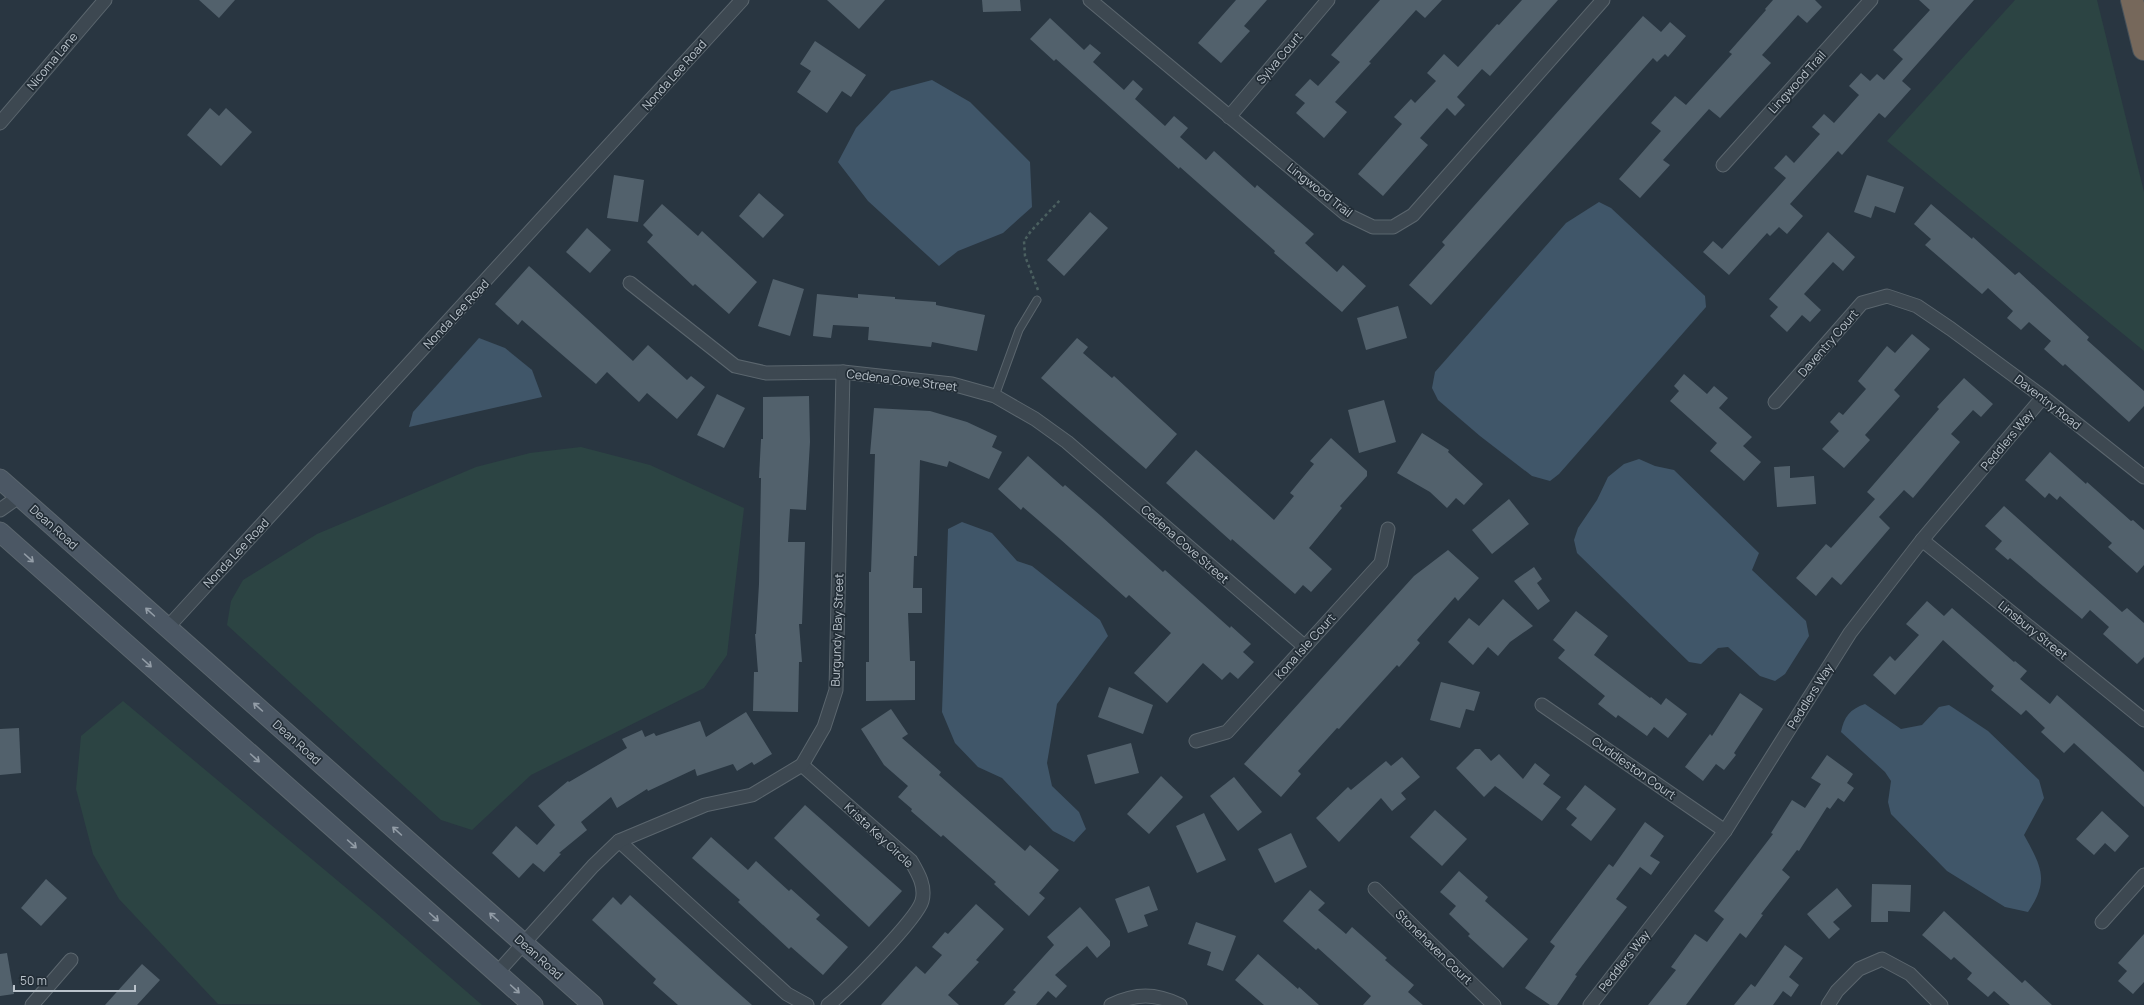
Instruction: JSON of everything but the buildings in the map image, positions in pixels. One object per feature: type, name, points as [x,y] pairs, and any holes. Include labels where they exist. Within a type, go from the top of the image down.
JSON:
[{"type":"highway","points":[[2132,0],[2144,49]]},
{"type":"main road","name":"Dean Road","points":[[0,479],[593,1005]]},
{"type":"main road","points":[[0,532],[533,1005]]},
{"type":"street","name":"Nicoma Lane","points":[[0,123],[105,0]]},
{"type":"street","name":"Nonda Lee Road","points":[[168,627],[742,0]]},
{"type":"street","name":"Lingwood Trail","points":[[1090,0],[1346,214],[1373,227],[1393,227],[1413,215],[1603,0]]},
{"type":"street","name":"Sylva Court","points":[[1229,117],[1328,0]]},
{"type":"street","name":"Lingwood Trail","points":[[1723,164],[1871,0]]},
{"type":"street","name":"Cedena Cove Street","points":[[630,283],[735,366],[766,373],[843,372],[952,384],[995,396],[1035,419],[1067,442],[1304,646]]},
{"type":"street","name":"Daventry Court","points":[[1775,402],[1862,303],[1887,296],[1917,306],[1951,329]]},
{"type":"street","name":"Daventry Road","points":[[1951,329],[2043,397],[2144,477]]},
{"type":"street","name":"Burgundy Bay Street","points":[[497,973],[593,866],[620,841],[704,805],[752,795],[802,765],[824,727],[836,690],[843,372]]},
{"type":"street","name":"Peddlers Way","points":[[1590,1005],[1725,831],[1850,633],[1922,540],[2043,397]]},
{"type":"street","points":[[0,510],[20,496]]},
{"type":"street","name":"Kona Isle Court","points":[[1196,741],[1227,732],[1381,563],[1388,529]]},
{"type":"street","name":"Linsbury Street","points":[[1922,540],[2144,720]]},
{"type":"street","name":"Cuddleston Court","points":[[1542,705],[1725,831]]},
{"type":"street","name":"Krista Key Circle","points":[[802,765],[910,861],[921,878],[922,901],[912,918],[842,994],[828,1005]]},
{"type":"street","points":[[620,841],[787,994],[807,1005]]},
{"type":"street","points":[[2102,922],[2144,875]]},
{"type":"street","name":"Stonehaven Court","points":[[1375,889],[1494,1005]]},
{"type":"street","points":[[1828,1005],[1837,992],[1859,969],[1882,959],[1910,974],[1941,1005]]},
{"type":"street","points":[[32,1005],[71,960]]},
{"type":"street","points":[[1111,1005],[1128,997],[1162,997],[1180,1005]]},
{"type":"lane","points":[[995,396],[1019,330],[1037,300]]},
{"type":"path","points":[[1037,300],[1037,284],[1028,266],[1024,241],[1031,231],[1061,199]]},
{"type":"green space","points":[[2015,0],[2097,0],[2144,192],[2144,351],[1887,141]]},
{"type":"green space","points":[[581,447],[650,465],[744,508],[727,655],[704,688],[531,775],[472,830],[441,820],[227,625],[231,601],[243,580],[317,534],[476,467],[530,453]]},
{"type":"green space","points":[[123,701],[375,912],[482,1005],[218,1004],[119,899],[93,854],[76,789],[81,736]]},
{"type":"water","points":[[932,80],[970,102],[1030,162],[1032,207],[1003,233],[958,251],[939,266],[868,201],[838,162],[856,128],[891,91]]},
{"type":"water","points":[[1599,202],[1611,208],[1705,296],[1706,307],[1559,474],[1550,481],[1532,476],[1480,436],[1438,400],[1432,388],[1435,372],[1566,223]]},
{"type":"water","points":[[479,338],[505,348],[532,370],[542,397],[409,427],[413,412]]},
{"type":"water","points":[[1639,459],[1655,466],[1674,470],[1759,553],[1752,570],[1806,621],[1809,636],[1785,674],[1775,681],[1760,676],[1728,647],[1718,648],[1701,664],[1689,662],[1577,553],[1574,540],[1578,528],[1597,500],[1608,477],[1624,464]]},
{"type":"water","points":[[962,522],[992,533],[1017,561],[1032,566],[1100,620],[1108,636],[1057,704],[1047,763],[1052,786],[1079,812],[1086,829],[1074,842],[1053,831],[1002,778],[978,767],[955,743],[942,712],[948,529]]},
{"type":"water","points":[[1865,704],[1901,729],[1922,725],[1939,707],[1949,705],[1988,731],[2039,780],[2044,798],[2024,835],[2039,865],[2041,882],[2035,901],[2028,912],[2005,907],[1947,871],[1891,814],[1888,802],[1891,781],[1885,772],[1841,732],[1848,714],[1855,708]]}]
